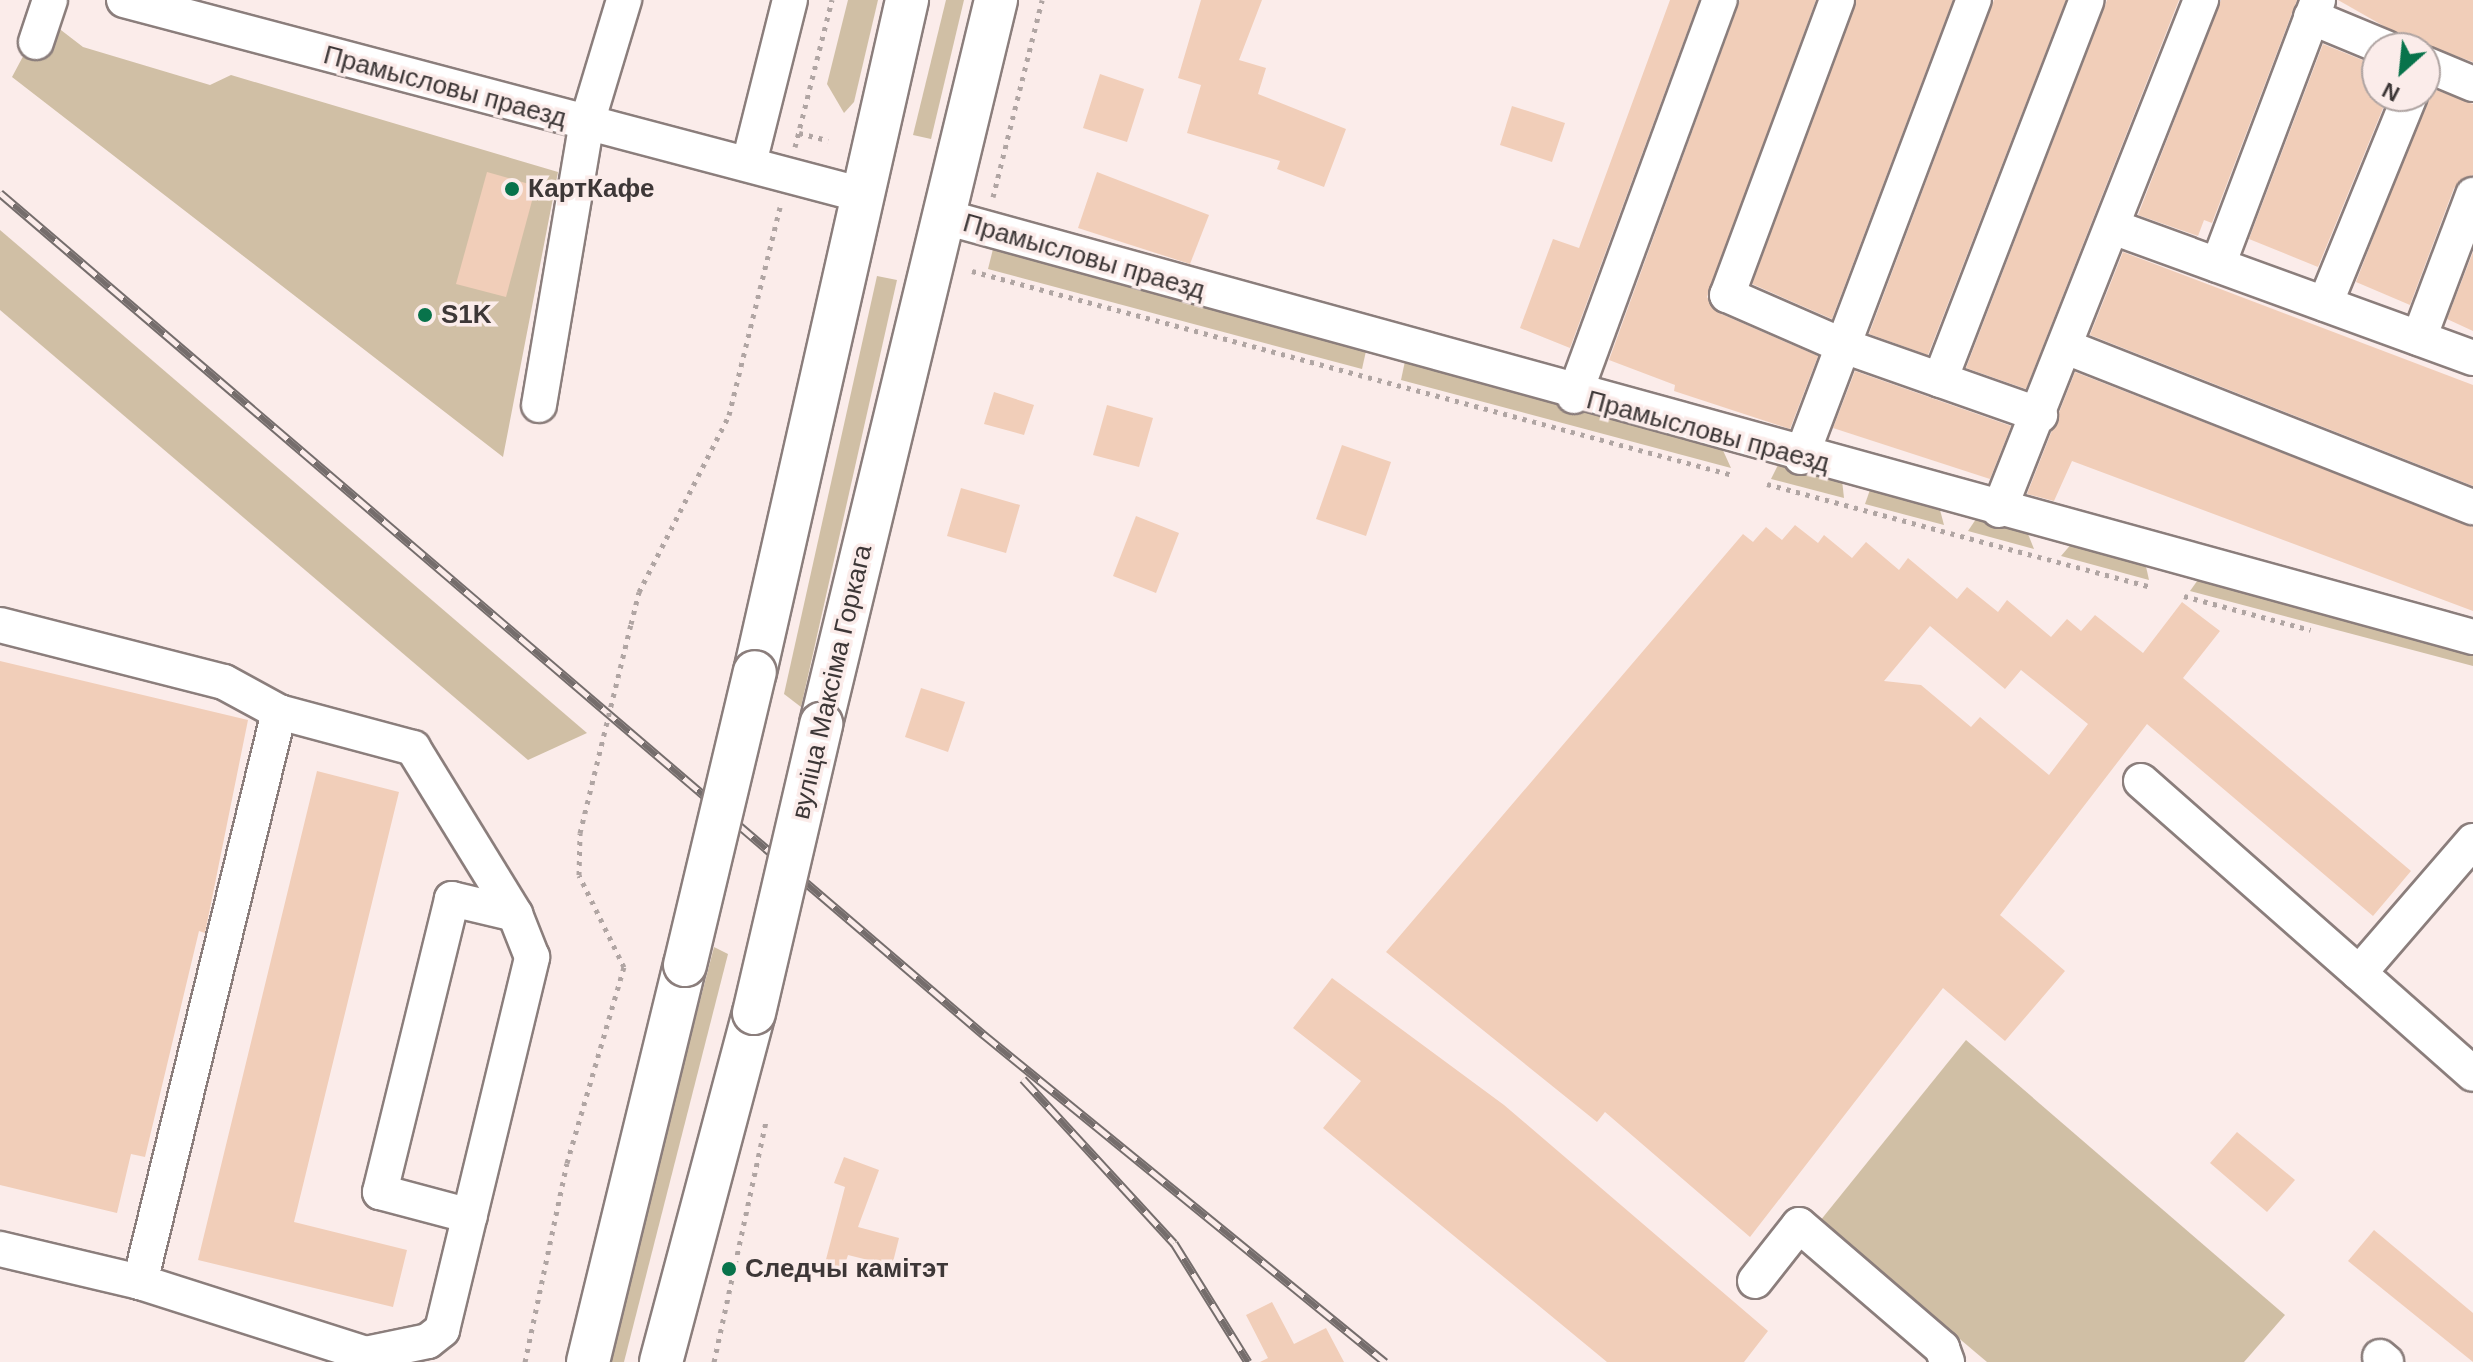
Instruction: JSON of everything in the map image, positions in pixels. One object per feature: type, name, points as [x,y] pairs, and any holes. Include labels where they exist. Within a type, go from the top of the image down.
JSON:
[{"type":"main road","points":[[588,1362],[755,672],[859,194],[907,0]]},
{"type":"main road","name":"вуліца Максіма Горкага","points":[[661,1362],[754,1013],[996,0]]},
{"type":"street","points":[[36,42],[50,0]]},
{"type":"street","name":"Прамысловы праезд","points":[[124,0],[586,126],[749,163],[859,194]]},
{"type":"street","points":[[539,405],[586,126],[624,0]]},
{"type":"street","points":[[749,163],[790,0]]},
{"type":"street","points":[[1574,396],[1720,0]]},
{"type":"street","points":[[1837,0],[1727,295],[1844,346],[2040,415]]},
{"type":"street","points":[[1801,457],[1974,0]]},
{"type":"street","points":[[1940,380],[2087,0]]},
{"type":"street","points":[[1999,510],[2040,415],[2201,0]]},
{"type":"street","points":[[2218,265],[2314,9],[2361,34]]},
{"type":"street","points":[[2441,71],[2473,84]]},
{"type":"street","points":[[2325,304],[2403,112]]},
{"type":"street","points":[[2419,338],[2473,195]]},
{"type":"street","name":"Прамысловы праезд","points":[[945,217],[1574,396],[2473,637]]},
{"type":"street","points":[[2113,227],[2473,358]]},
{"type":"street","points":[[2066,347],[2473,507]]},
{"type":"street","points":[[0,625],[224,682],[279,712],[413,748],[515,914],[532,957],[442,1330],[428,1341],[365,1358],[140,1282],[0,1249]]},
{"type":"street","points":[[140,1282],[279,712]]},
{"type":"street","points":[[2141,781],[2473,1074]]},
{"type":"street","points":[[2359,973],[2473,841]]},
{"type":"street","points":[[470,1216],[380,1192],[452,899],[515,914]]},
{"type":"street","points":[[1755,1281],[1799,1225],[1942,1348],[1947,1362]]},
{"type":"path","points":[[525,1362],[567,1163],[624,967],[579,875],[580,833],[639,592],[729,415],[832,0]]},
{"type":"path","points":[[997,182],[1042,0]]},
{"type":"path","points":[[799,133],[828,140]]},
{"type":"path","points":[[972,271],[1733,475]]},
{"type":"path","points":[[1767,484],[2151,587]]},
{"type":"path","points":[[714,1362],[767,1114]]},
{"type":"shaded area","points":[[848,0],[878,0],[854,102],[844,113],[827,84]]},
{"type":"shaded area","points":[[946,0],[964,0],[931,139],[913,135]]},
{"type":"shaded area","name":"S1K","points":[[44,17],[83,47],[210,85],[231,75],[558,172],[503,457],[12,77]]},
{"type":"shaded area","points":[[0,230],[587,733],[528,760],[0,310]]},
{"type":"shaded area","points":[[993,249],[1366,351],[1362,369],[988,269]]},
{"type":"shaded area","points":[[877,276],[897,280],[801,707],[784,694]]},
{"type":"shaded area","points":[[1405,361],[1721,446],[1731,468],[1401,380]]},
{"type":"shaded area","points":[[1779,463],[1842,480],[1844,498],[1771,479]]},
{"type":"shaded area","points":[[1871,487],[1939,506],[1944,525],[1865,504]]},
{"type":"shaded area","points":[[1978,516],[2026,529],[2034,549],[1968,531]]},
{"type":"shaded area","points":[[2073,542],[2145,562],[2149,580],[2061,556]]},
{"type":"shaded area","points":[[2200,577],[2473,650],[2473,666],[2190,591]]},
{"type":"shaded area","points":[[714,947],[728,954],[624,1362],[606,1362]]},
{"type":"shaded area","points":[[1966,1040],[2285,1315],[2244,1362],[1987,1362],[1820,1221]]},
{"type":"building","points":[[1201,0],[1262,0],[1239,60],[1266,68],[1258,94],[1346,129],[1324,187],[1277,169],[1280,161],[1187,133],[1201,85],[1178,78]]},
{"type":"building","points":[[1670,0],[1699,0],[1570,348],[1520,328],[1553,239],[1579,248]]},
{"type":"building","points":[[1740,0],[1816,0],[1707,297],[1719,313],[1818,356],[1790,429],[1674,391],[1675,385],[1609,360]]},
{"type":"building","points":[[1856,0],[1953,0],[1832,319],[1752,284]]},
{"type":"building","points":[[1994,0],[2066,0],[1928,355],[1869,334]]},
{"type":"building","points":[[2107,0],[2179,0],[2026,389],[1966,368]]},
{"type":"building","points":[[2221,0],[2297,0],[2212,223],[2204,220],[2198,236],[2138,215]]},
{"type":"building","points":[[2338,0],[2473,0],[2473,62],[2441,51],[2441,32],[2394,32]]},
{"type":"building","points":[[2323,44],[2361,59],[2361,112],[2381,112],[2318,267],[2249,239]]},
{"type":"building","points":[[1100,74],[1144,89],[1127,142],[1083,128]]},
{"type":"building","points":[[2441,92],[2473,104],[2473,175],[2454,188],[2410,305],[2356,282],[2422,112],[2441,112]]},
{"type":"building","points":[[1512,106],[1565,123],[1552,162],[1500,145]]},
{"type":"building","points":[[487,172],[536,186],[506,297],[456,284]]},
{"type":"building","points":[[1097,172],[1209,215],[1190,264],[1078,228]]},
{"type":"building","points":[[2123,252],[2473,385],[2473,486],[2090,335]]},
{"type":"building","points":[[2473,252],[2473,331],[2447,319]]},
{"type":"building","points":[[1855,371],[2011,426],[1990,479],[1833,428]]},
{"type":"building","points":[[2075,372],[2473,527],[2473,611],[2072,461],[2054,501],[2027,494]]},
{"type":"building","points":[[994,392],[1034,405],[1024,435],[984,424]]},
{"type":"building","points":[[1107,405],[1153,418],[1139,467],[1093,455]]},
{"type":"building","points":[[1342,445],[1391,462],[1366,536],[1316,519]]},
{"type":"building","points":[[961,488],[1020,505],[1006,553],[947,536]]},
{"type":"building","points":[[1136,516],[1179,533],[1156,593],[1113,576]]},
{"type":"building","points":[[1795,525],[1818,543],[1824,535],[1852,558],[1866,542],[1899,570],[1908,558],[1957,599],[1967,587],[1998,612],[2007,600],[2051,637],[2067,619],[2081,631],[2095,615],[2143,653],[2182,602],[2220,631],[2183,678],[2411,871],[2373,916],[2147,724],[2000,915],[2065,971],[2005,1041],[1943,988],[1750,1237],[1605,1112],[1597,1122],[1386,952],[1743,534],[1753,542],[1766,527],[1782,540]],"holes":[[[1930,626],[2005,689],[2021,670],[2088,724],[2049,775],[1980,717],[1971,727],[1921,685],[1884,681]]]},
{"type":"building","points":[[0,661],[248,720],[205,933],[199,931],[145,1157],[131,1154],[117,1213],[0,1185]]},
{"type":"building","points":[[921,688],[965,702],[948,752],[905,737]]},
{"type":"building","points":[[317,771],[399,792],[294,1222],[407,1250],[393,1307],[198,1260]]},
{"type":"building","points":[[1332,978],[1504,1105],[1768,1331],[1744,1362],[1607,1362],[1323,1128],[1361,1081],[1293,1028]]},
{"type":"building","points":[[2237,1132],[2295,1180],[2267,1212],[2210,1163]]},
{"type":"building","points":[[844,1157],[879,1170],[858,1227],[899,1238],[892,1266],[848,1255],[842,1273],[824,1267],[845,1187],[834,1183]]},
{"type":"building","points":[[2374,1230],[2473,1313],[2473,1362],[2348,1261]]},
{"type":"building","points":[[1272,1302],[1294,1344],[1326,1328],[1344,1362],[1260,1362],[1268,1358],[1246,1315]]},
{"type":"railway","points":[[0,193],[983,1034],[1385,1362]]},
{"type":"railway","points":[[1023,1079],[1174,1243],[1248,1362]]},
{"type":"place","name":"КартКафе","points":[[512,189]]},
{"type":"place","name":"S1K","points":[[425,315]]},
{"type":"place","name":"Следчы камітэт","points":[[729,1269]]}]
